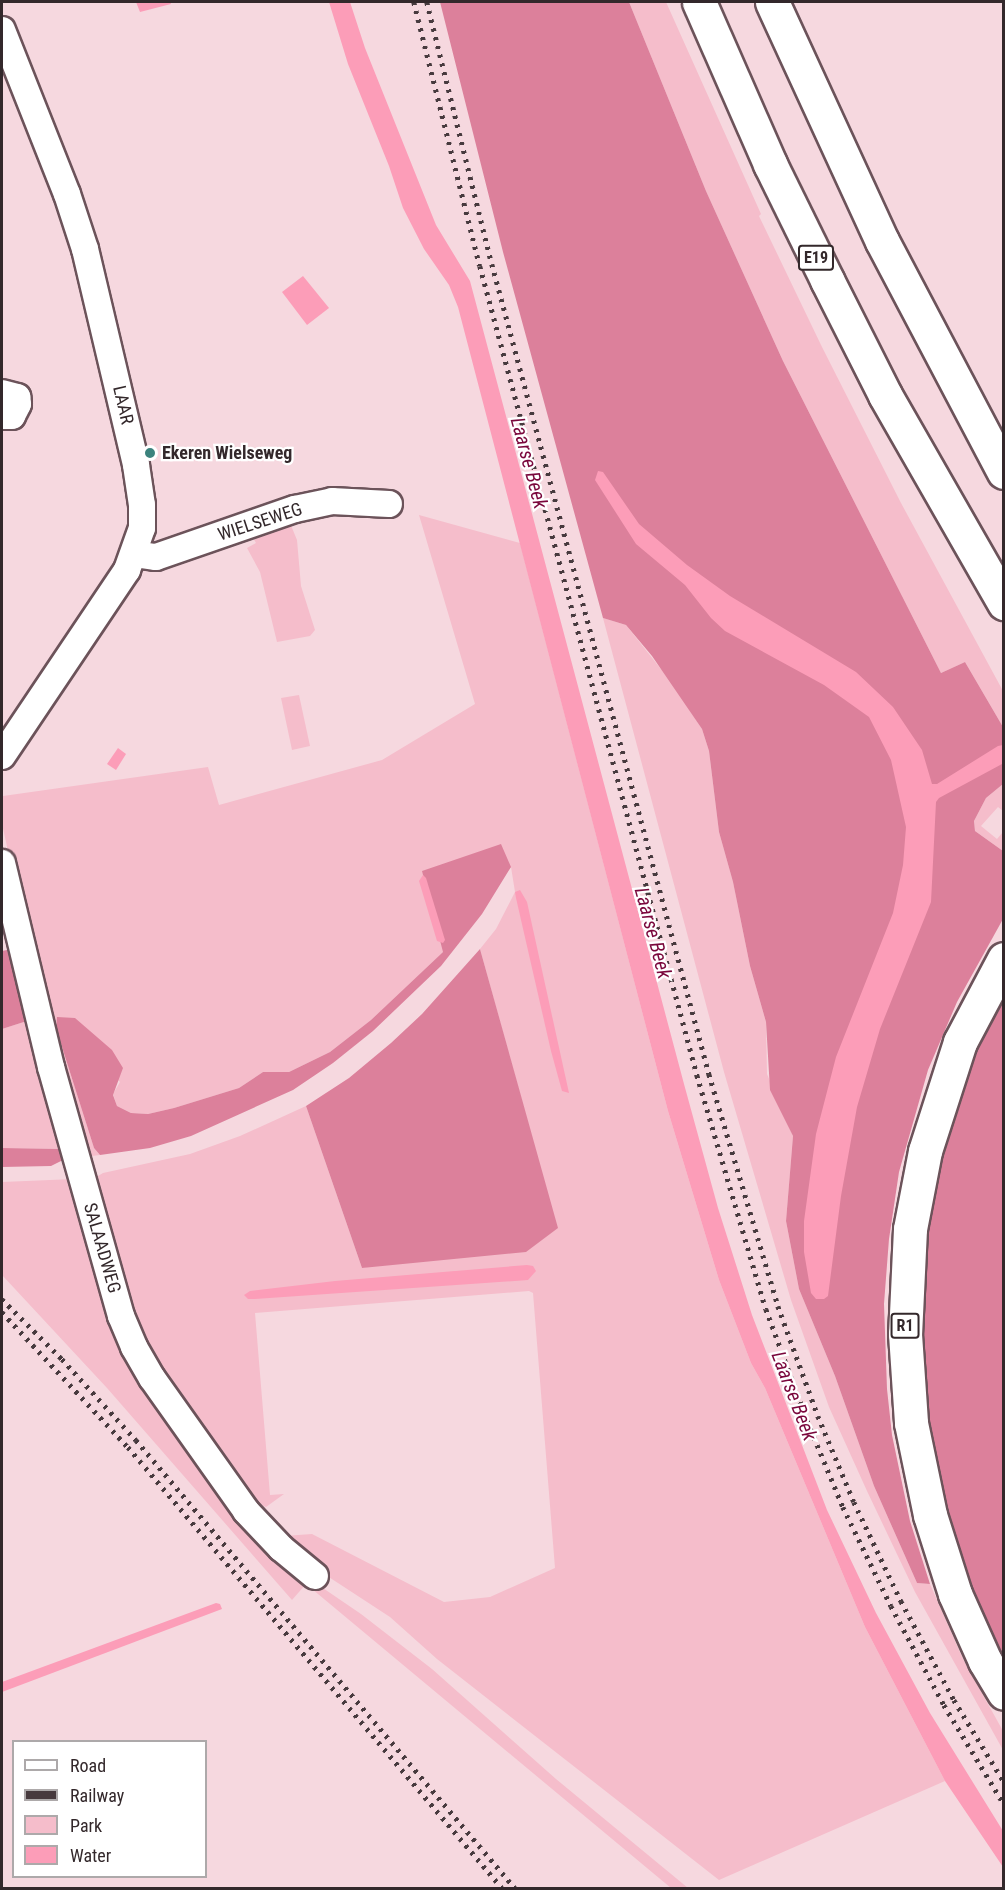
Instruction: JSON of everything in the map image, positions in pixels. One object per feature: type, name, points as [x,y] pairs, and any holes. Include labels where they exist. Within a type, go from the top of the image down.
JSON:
[{"type":"highway","name":"E19","points":[[699,2],[770,164],[885,395],[977,560],[1004,603]]},
{"type":"highway","points":[[772,2],[882,241],[1004,472]]},
{"type":"highway","name":"E19","points":[[977,560],[1004,623]]},
{"type":"highway","name":"R1","points":[[1004,959],[960,1042],[925,1151],[910,1229],[905,1323],[911,1423],[930,1515],[941,1555],[964,1616],[1004,1693]]},
{"type":"street","name":"LAAR","points":[[2,30],[67,194],[99,300],[136,465],[142,505],[142,528],[127,570],[2,756]]},
{"type":"street","points":[[2,393],[12,393],[17,397],[18,404],[12,416],[2,416]]},
{"type":"street","name":"WIELSEWEG","points":[[134,554],[156,556],[294,509],[332,501],[389,504]]},
{"type":"street","name":"SALAADWEG","points":[[2,863],[51,1067],[122,1316],[134,1347],[152,1378],[246,1511],[281,1548],[315,1576]]},
{"type":"green space","points":[[629,2],[666,2],[761,214],[759,216],[822,347],[901,503],[1003,691],[1003,727],[965,662],[941,673],[783,361],[706,191]]},
{"type":"green space","points":[[419,515],[520,543],[668,1111],[719,1280],[751,1363],[765,1388],[865,1627],[945,1781],[719,1880],[437,1659],[390,1617],[315,1568],[284,1536],[312,1534],[444,1602],[490,1597],[555,1568],[533,1293],[529,1291],[255,1313],[270,1495],[284,1494],[266,1507],[254,1502],[136,1337],[93,1179],[103,1173],[190,1154],[240,1136],[306,1106],[362,1268],[557,1228],[480,949],[496,929],[515,892],[511,867],[443,952],[371,1020],[330,1052],[289,1072],[263,1072],[239,1088],[174,1108],[148,1114],[131,1113],[117,1106],[113,1094],[120,1082],[57,1017],[56,1028],[94,1148],[100,1155],[92,1156],[86,1152],[47,1026],[2,824],[3,796],[208,767],[219,805],[382,760],[475,704]]},
{"type":"green space","points":[[290,523],[297,540],[301,586],[315,630],[310,636],[277,642],[260,572],[247,548],[256,543],[248,529]]},
{"type":"green space","points":[[603,618],[626,625],[672,683],[702,729],[709,751],[719,832],[733,882],[750,966],[766,1022],[767,1074],[793,1136],[786,1221],[799,1289],[835,1376],[874,1486],[917,1583],[930,1584],[963,1659],[1003,1731],[1003,1750],[915,1592],[867,1491],[829,1407],[791,1300],[724,1072]]},
{"type":"green space","points":[[299,695],[310,746],[292,750],[281,698]]},
{"type":"green space","points":[[1003,784],[1003,811],[998,807],[981,826],[997,839],[1003,832],[1003,851],[975,831],[974,821],[986,798]]},
{"type":"green space","points":[[30,1020],[66,1153],[59,1149],[2,1148],[2,1029]]},
{"type":"green space","points":[[74,1179],[118,1328],[295,1569],[361,1614],[432,1669],[556,1779],[688,1888],[671,1888],[306,1584],[292,1600],[107,1388],[2,1275],[2,1182]]},
{"type":"shaded area","points":[[440,2],[629,2],[706,191],[783,361],[941,673],[965,662],[1003,727],[1003,784],[986,798],[974,821],[975,831],[1003,851],[1003,919],[957,1002],[928,1070],[899,1172],[889,1239],[884,1304],[887,1389],[892,1435],[910,1521],[930,1584],[917,1583],[874,1486],[835,1376],[799,1289],[786,1221],[793,1136],[770,1090],[766,1022],[750,966],[733,882],[719,832],[709,751],[702,729],[652,656],[626,625],[603,618],[503,252]]},
{"type":"shaded area","points":[[501,844],[511,867],[482,914],[441,966],[373,1031],[333,1063],[293,1090],[191,1136],[150,1148],[100,1155],[94,1148],[56,1028],[57,1017],[75,1018],[112,1050],[123,1068],[113,1095],[117,1106],[131,1113],[148,1114],[174,1108],[239,1088],[263,1072],[289,1072],[330,1052],[371,1020],[443,952],[422,871]]},
{"type":"shaded area","points":[[480,949],[558,1228],[526,1252],[362,1268],[306,1106],[349,1078],[391,1043],[422,1014]]},
{"type":"shaded area","points":[[7,950],[30,1020],[2,1029],[2,951]]},
{"type":"shaded area","points":[[1003,986],[1003,1661],[970,1588],[945,1513],[928,1436],[920,1357],[925,1236],[939,1156],[981,1032]]},
{"type":"shaded area","points":[[2,1148],[59,1149],[66,1153],[65,1159],[51,1166],[2,1167]]},
{"type":"water","points":[[136,2],[170,2],[171,4],[140,12]]},
{"type":"water","points":[[329,2],[350,2],[365,48],[436,225],[470,281],[684,1084],[718,1208],[752,1315],[827,1510],[876,1613],[930,1713],[1003,1831],[1003,1867],[945,1781],[865,1627],[765,1388],[751,1363],[719,1280],[668,1111],[458,307],[449,285],[424,249],[403,208],[389,166],[348,64]]},
{"type":"water","points":[[303,276],[329,308],[307,325],[282,292]]},
{"type":"water","points":[[598,471],[603,472],[639,524],[687,565],[730,596],[856,672],[893,707],[922,750],[932,784],[937,784],[1003,745],[1002,764],[939,798],[936,802],[931,902],[880,1029],[857,1107],[841,1196],[828,1296],[824,1299],[816,1299],[811,1293],[804,1252],[804,1221],[816,1134],[836,1057],[893,913],[903,865],[906,827],[891,760],[869,717],[824,685],[725,631],[711,618],[685,585],[636,544],[595,480]]},
{"type":"water","points":[[118,748],[126,754],[116,770],[107,764]]},
{"type":"water","points":[[423,875],[426,878],[445,940],[443,943],[437,941],[419,881]]},
{"type":"water","points":[[520,890],[527,902],[569,1093],[562,1091],[551,1051],[516,898],[515,892]]},
{"type":"water","points":[[533,1266],[536,1271],[528,1280],[255,1299],[248,1299],[244,1295],[250,1291],[335,1281]]},
{"type":"water","points":[[216,1603],[220,1604],[222,1609],[2,1692],[2,1682]]},
{"type":"railway","points":[[414,2],[480,266],[697,1075],[766,1309],[807,1420],[843,1507],[891,1606],[944,1705],[1004,1804]]},
{"type":"railway","points":[[427,2],[492,264],[709,1074],[778,1306],[818,1416],[854,1502],[901,1601],[954,1700],[1004,1782]]},
{"type":"railway","points":[[2,1299],[62,1359],[136,1440],[515,1888]]},
{"type":"railway","points":[[2,1312],[128,1447],[502,1888]]},
{"type":"place","name":"Ekeren Wielseweg","points":[[150,453]]},
{"type":"water label","name":"Laarse Beek","points":[[529,463]]},
{"type":"water label","name":"Laarse Beek","points":[[653,933]]},
{"type":"water label","name":"Laarse Beek","points":[[794,1396]]}]
